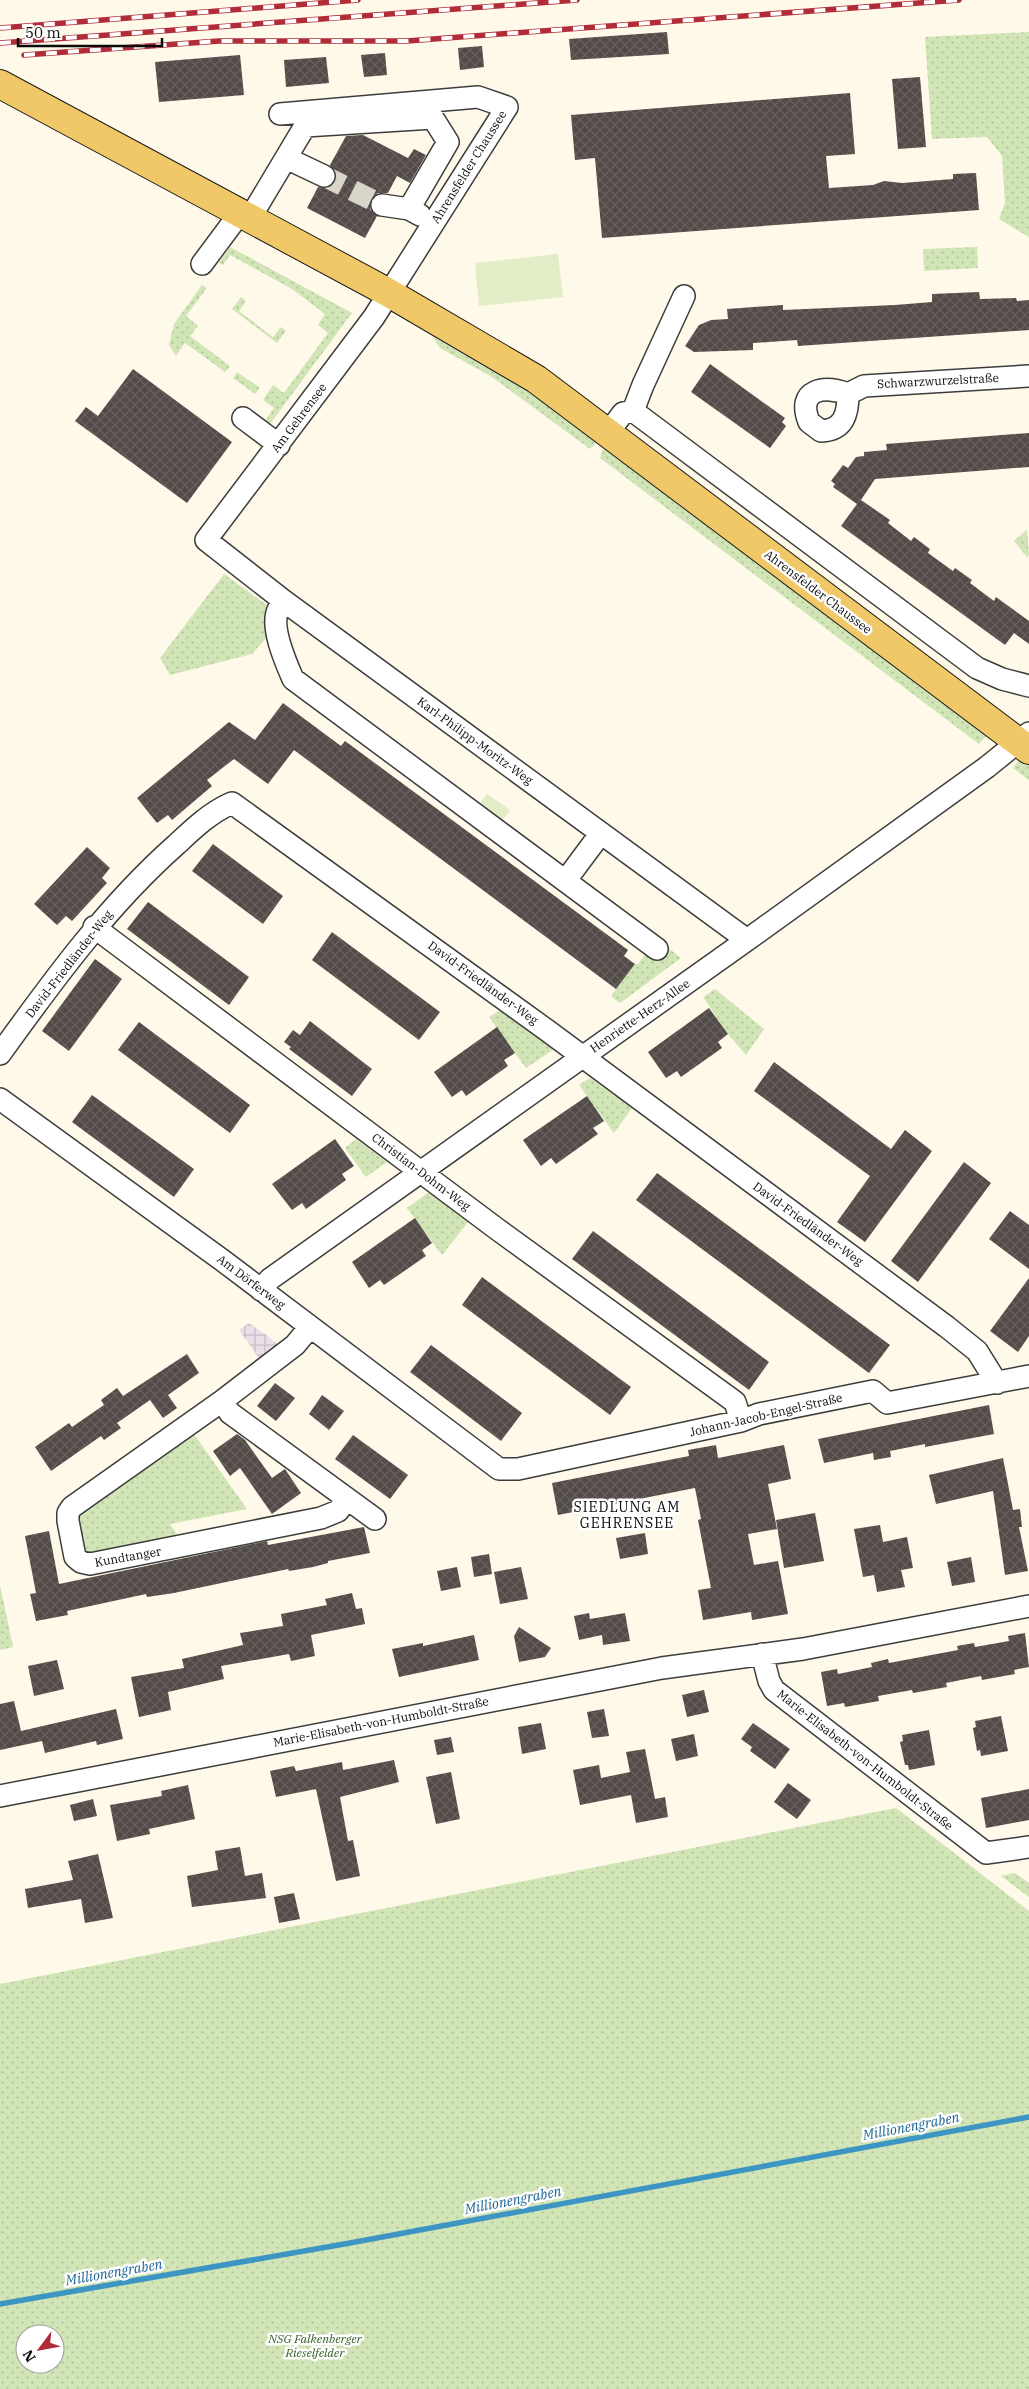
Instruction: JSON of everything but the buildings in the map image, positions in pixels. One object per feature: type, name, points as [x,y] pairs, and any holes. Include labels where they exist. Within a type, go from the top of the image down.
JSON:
[{"type":"main road","name":"Ahrensfelder Chaussee","points":[[0,84],[389,293],[536,379],[1025,741]]},
{"type":"street","name":"Ahrensfelder Chaussee","points":[[280,114],[478,96],[507,107],[389,293]]},
{"type":"street","points":[[202,264],[245,215],[286,158],[305,126],[433,118],[448,142],[409,209]]},
{"type":"street","points":[[286,158],[324,176]]},
{"type":"street","points":[[382,205],[409,209],[434,223]]},
{"type":"street","name":"Am Gehrensee","points":[[206,540],[374,317],[389,293]]},
{"type":"street","points":[[633,411],[684,296]]},
{"type":"street","name":"Schwarzwurzelstraße","points":[[848,394],[864,386],[1029,376]]},
{"type":"street","points":[[608,433],[624,412],[633,411],[977,668],[1002,679],[1029,686]]},
{"type":"street","points":[[243,418],[279,445]]},
{"type":"street","name":"Karl-Philipp-Moritz-Weg","points":[[206,540],[284,601],[747,940]]},
{"type":"street","points":[[284,601],[277,611],[276,628],[285,662],[293,679],[657,949]]},
{"type":"street","name":"Henriette-Herz-Allee","points":[[261,1290],[270,1279],[747,940],[987,766],[1025,741]]},
{"type":"street","name":"David-Friedländer-Weg","points":[[0,1054],[94,927],[153,865],[218,809],[232,803],[582,1057],[947,1327],[977,1352],[997,1383]]},
{"type":"street","points":[[566,880],[601,833]]},
{"type":"street","name":"Christian-Dohm-Weg","points":[[94,927],[421,1172],[735,1402],[741,1421]]},
{"type":"street","name":"Am Dörferweg","points":[[0,1099],[261,1290],[499,1469]]},
{"type":"street","name":"Kundtanger","points":[[310,1327],[295,1345],[222,1402],[72,1507],[68,1513],[68,1521],[75,1556],[81,1562],[90,1564],[321,1518],[338,1511],[347,1499]]},
{"type":"street","name":"Johann-Jacob-Engel-Straße","points":[[499,1469],[518,1469],[741,1421],[759,1414],[873,1391],[887,1403],[1029,1376]]},
{"type":"street","points":[[222,1402],[230,1413],[375,1519]]},
{"type":"street","name":"Marie-Elisabeth-von-Humboldt-Straße","points":[[0,1796],[662,1668],[803,1649],[1029,1606]]},
{"type":"street","name":"Marie-Elisabeth-von-Humboldt-Straße","points":[[762,1654],[769,1680],[774,1690],[986,1853],[1029,1847]]},
{"type":"shaded area","points":[[249,1323],[282,1348],[261,1361],[239,1330]]},
{"type":"green space","points":[[1029,32],[1029,237],[999,219],[1005,203],[1002,156],[987,137],[932,139],[925,37]]},
{"type":"green space","points":[[230,247],[352,313],[270,424],[265,421],[274,408],[263,400],[273,385],[284,393],[328,333],[318,325],[325,314],[292,289],[230,255],[223,265],[219,263]]},
{"type":"green space","points":[[977,247],[978,268],[924,271],[923,249]]},
{"type":"green space","points":[[558,254],[563,297],[479,306],[475,263]]},
{"type":"green space","points":[[202,285],[207,288],[186,316],[198,326],[190,336],[230,366],[225,372],[185,343],[176,356],[169,345],[174,324]]},
{"type":"green space","points":[[241,297],[246,301],[239,311],[273,337],[281,327],[286,331],[277,343],[232,309]]},
{"type":"green space","points":[[432,336],[487,368],[534,390],[599,440],[590,449],[492,377],[440,348]]},
{"type":"green space","points":[[237,372],[260,388],[255,394],[233,378]]},
{"type":"green space","points":[[605,444],[989,733],[979,744],[600,458]]},
{"type":"green space","points":[[1027,530],[1029,555],[1027,557],[1014,541]]},
{"type":"green space","points":[[224,574],[267,605],[269,622],[267,637],[252,654],[170,675],[160,658]]},
{"type":"green space","points":[[1021,757],[1029,763],[1029,780],[1013,768]]},
{"type":"green space","points":[[487,794],[510,810],[497,828],[474,811]]},
{"type":"green space","points":[[662,943],[681,958],[620,1003],[611,996],[635,964],[638,964],[648,951]]},
{"type":"green space","points":[[715,989],[764,1029],[746,1055],[728,1034],[703,997]]},
{"type":"green space","points":[[500,1010],[554,1049],[526,1068],[489,1017]]},
{"type":"green space","points":[[590,1078],[632,1108],[614,1133],[579,1085]]},
{"type":"green space","points":[[356,1139],[387,1162],[366,1177],[345,1148]]},
{"type":"green space","points":[[429,1192],[469,1221],[442,1255],[407,1208]]},
{"type":"green space","points":[[191,1430],[247,1509],[170,1524],[181,1540],[84,1554],[75,1512]]},
{"type":"green space","points":[[0,1585],[13,1647],[0,1650]]},
{"type":"green space","name":"NSG Falkenberger Rieselfelder","points":[[896,1808],[1029,1911],[1029,2389],[0,2389],[0,1984]]},
{"type":"green space","points":[[1015,1873],[1029,1883],[1029,1897],[1001,1876]]},
{"type":"waterway","name":"Millionengraben","points":[[0,2304],[350,2243],[1029,2117]]},
{"type":"tunnel","points":[[324,176],[382,205]]},
{"type":"railway","points":[[0,28],[358,0]]},
{"type":"railway","points":[[0,43],[577,0]]},
{"type":"railway","points":[[24,55],[219,41],[407,41],[959,0]]},
{"type":"district","name":"SIEDLUNG AM GEHRENSEE","points":[[627,1515]]}]
